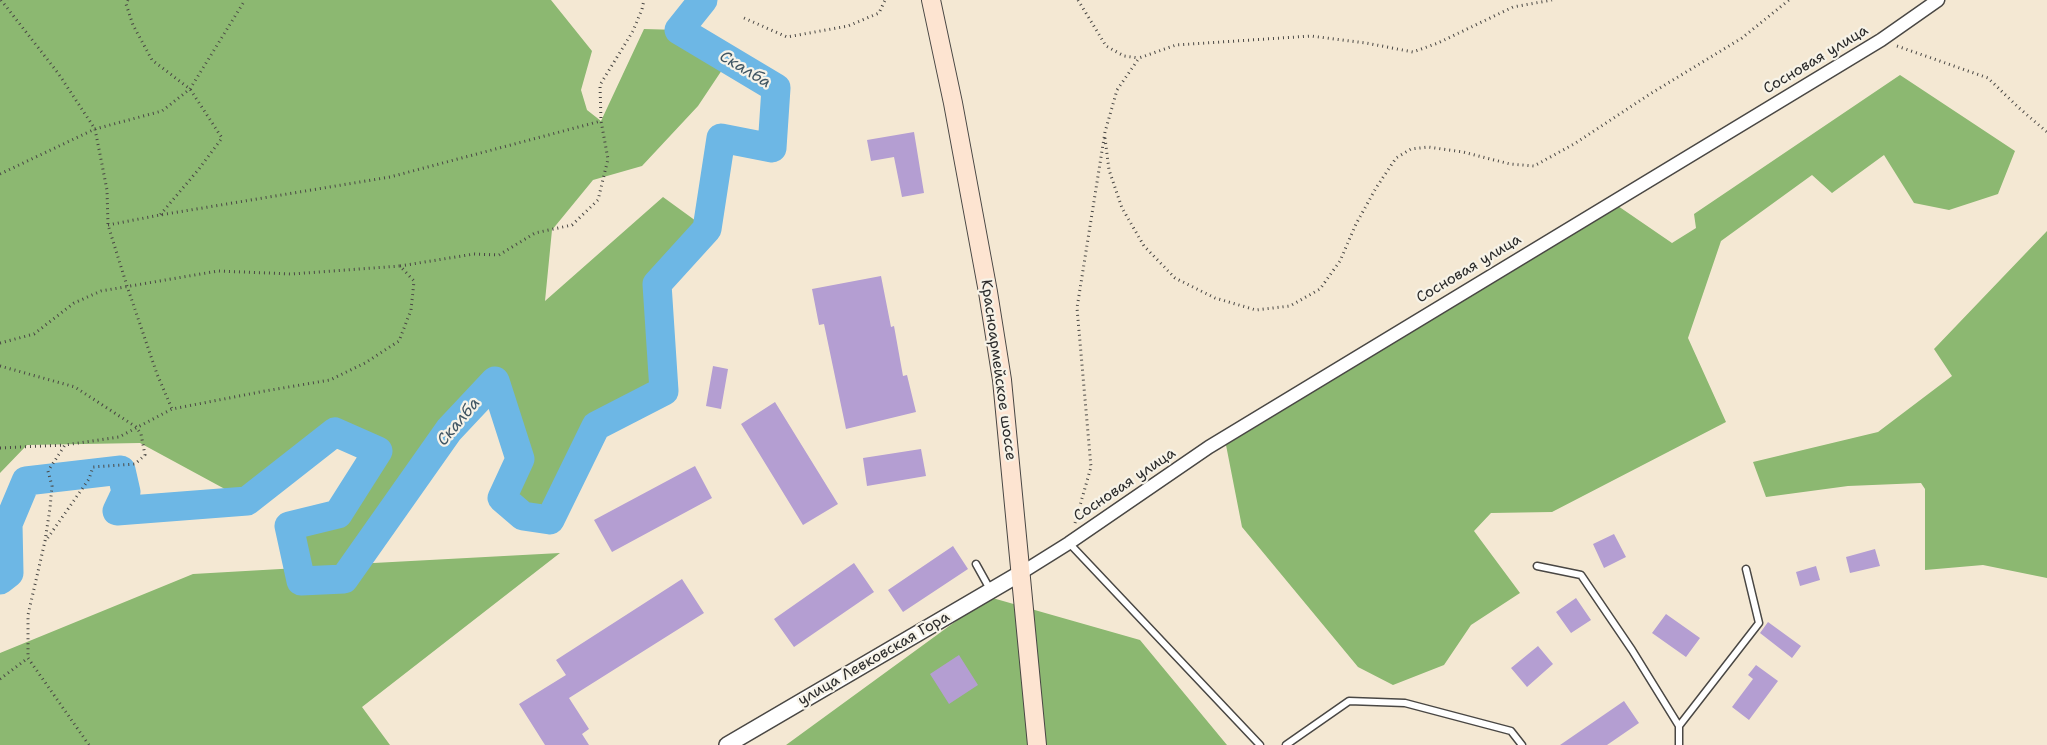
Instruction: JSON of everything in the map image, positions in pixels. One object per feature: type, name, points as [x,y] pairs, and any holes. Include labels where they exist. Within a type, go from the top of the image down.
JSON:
[{"type":"main road","name":"Красноармейское шоссе","points":[[931,0],[953,103],[988,292],[1002,380],[1038,745]]},
{"type":"street","name":"Сосновая улица","points":[[1021,573],[1069,543],[1209,447],[1880,40],[1938,0]]},
{"type":"street","name":"улица Левковская Гора","points":[[727,745],[1021,573]]},
{"type":"lane","points":[[1069,543],[1260,745]]},
{"type":"lane","points":[[976,564],[991,591]]},
{"type":"lane","points":[[1537,566],[1581,575],[1632,650],[1679,726],[1679,745]]},
{"type":"lane","points":[[1679,726],[1759,622],[1746,569]]},
{"type":"lane","points":[[1286,745],[1349,701],[1405,704],[1422,708],[1511,731],[1522,745]]},
{"type":"path","points":[[1,0],[58,73],[95,129],[107,190],[108,225],[126,286],[157,374],[172,409]]},
{"type":"path","points":[[128,0],[126,4],[133,25],[152,60],[190,89],[222,138],[199,169],[160,215]]},
{"type":"path","points":[[0,174],[95,129],[162,111],[190,89],[245,0]]},
{"type":"path","points":[[0,343],[34,334],[74,303],[102,291],[126,286],[218,270],[292,274],[400,266],[474,254],[499,254],[535,233],[572,225],[598,200],[608,159],[601,122],[600,85],[633,31],[644,0]]},
{"type":"path","points":[[744,18],[787,37],[848,26],[879,12],[885,0]]},
{"type":"path","points":[[1078,0],[1106,46],[1124,56],[1139,58],[1176,45],[1310,36],[1366,43],[1413,52],[1438,43],[1513,7],[1552,0]]},
{"type":"path","points":[[1105,132],[1109,170],[1122,208],[1144,246],[1175,278],[1216,298],[1256,310],[1290,306],[1320,288],[1335,268],[1376,188],[1396,158],[1411,149],[1428,147],[1463,152],[1510,164],[1534,166],[1574,144],[1650,94],[1742,38],[1789,0]]},
{"type":"path","points":[[1880,40],[1988,78],[2047,132]]},
{"type":"path","points":[[1069,543],[1091,467],[1077,308],[1105,132],[1117,90],[1139,58]]},
{"type":"path","points":[[108,225],[390,177],[601,122]]},
{"type":"path","points":[[0,448],[65,444],[119,437],[172,409],[330,380],[365,363],[399,341],[411,310],[414,281],[400,266]]},
{"type":"path","points":[[0,366],[75,387],[136,427],[141,434],[145,455],[136,464],[93,467],[89,479],[46,541]]},
{"type":"path","points":[[65,444],[48,471],[52,486],[46,541],[28,615],[28,658],[90,745]]},
{"type":"path","points":[[0,679],[28,658]]},
{"type":"green space","points":[[0,0],[551,0],[592,51],[581,90],[587,110],[601,121],[644,29],[679,30],[722,70],[698,106],[642,166],[593,180],[552,230],[545,301],[663,197],[707,229],[657,284],[664,391],[596,426],[550,520],[523,516],[502,498],[520,459],[494,382],[449,430],[355,564],[560,553],[362,707],[390,745],[0,745],[0,653],[193,574],[298,568],[289,526],[338,514],[378,451],[335,432],[247,501],[140,443],[27,445],[0,473]]},
{"type":"green space","points":[[1900,75],[2015,151],[1998,194],[1949,210],[1914,203],[1884,155],[1832,193],[1812,175],[1721,241],[1688,338],[1726,422],[1552,512],[1491,513],[1474,531],[1520,593],[1471,625],[1444,665],[1393,685],[1358,667],[1242,527],[1226,445],[1618,206],[1672,243],[1696,228],[1694,214]]},
{"type":"green space","points":[[2047,231],[2047,578],[1983,565],[1925,570],[1925,489],[1921,483],[1848,486],[1766,497],[1753,462],[1878,432],[1952,376],[1934,349]]},
{"type":"green space","points":[[989,597],[1140,640],[1227,745],[786,745]]},
{"type":"building","points":[[914,132],[924,193],[902,197],[894,157],[871,161],[867,140]]},
{"type":"building","points":[[881,276],[891,327],[894,326],[903,376],[907,375],[916,412],[846,429],[824,324],[819,325],[812,289]]},
{"type":"building","points":[[713,366],[728,369],[721,409],[706,406]]},
{"type":"building","points":[[775,402],[838,504],[803,525],[741,424]]},
{"type":"building","points":[[921,449],[926,476],[867,486],[863,458]]},
{"type":"building","points":[[695,466],[712,498],[612,552],[594,520]]},
{"type":"building","points":[[1614,534],[1626,557],[1604,568],[1593,544]]},
{"type":"building","points":[[953,546],[968,569],[903,612],[888,590]]},
{"type":"building","points":[[1875,549],[1880,566],[1850,573],[1846,557]]},
{"type":"building","points":[[854,563],[874,592],[794,647],[774,619]]},
{"type":"building","points":[[1816,566],[1820,580],[1800,586],[1796,572]]},
{"type":"building","points":[[682,579],[704,613],[569,698],[589,729],[582,734],[589,745],[545,745],[519,704],[566,675],[556,660]]},
{"type":"building","points":[[1576,598],[1591,620],[1571,633],[1556,612]]},
{"type":"building","points":[[1666,614],[1700,638],[1686,657],[1652,633]]},
{"type":"building","points":[[1768,622],[1801,646],[1792,658],[1760,633]]},
{"type":"building","points":[[1538,646],[1553,664],[1527,687],[1511,668]]},
{"type":"building","points":[[959,655],[978,685],[949,704],[930,674]]},
{"type":"building","points":[[1756,665],[1778,681],[1749,720],[1732,707],[1753,679],[1748,675]]},
{"type":"building","points":[[1624,701],[1639,723],[1607,745],[1560,745]]},
{"type":"waterway","name":"Скалба","points":[[0,580],[9,573],[8,524],[26,481],[121,470],[126,492],[117,511],[247,501],[335,432],[378,451],[338,514],[289,526],[301,581],[344,579],[449,430],[495,381],[520,459],[502,498],[523,516],[550,520],[596,426],[664,391],[657,284],[707,229],[721,138],[772,148],[776,88],[679,30],[703,0]]}]
